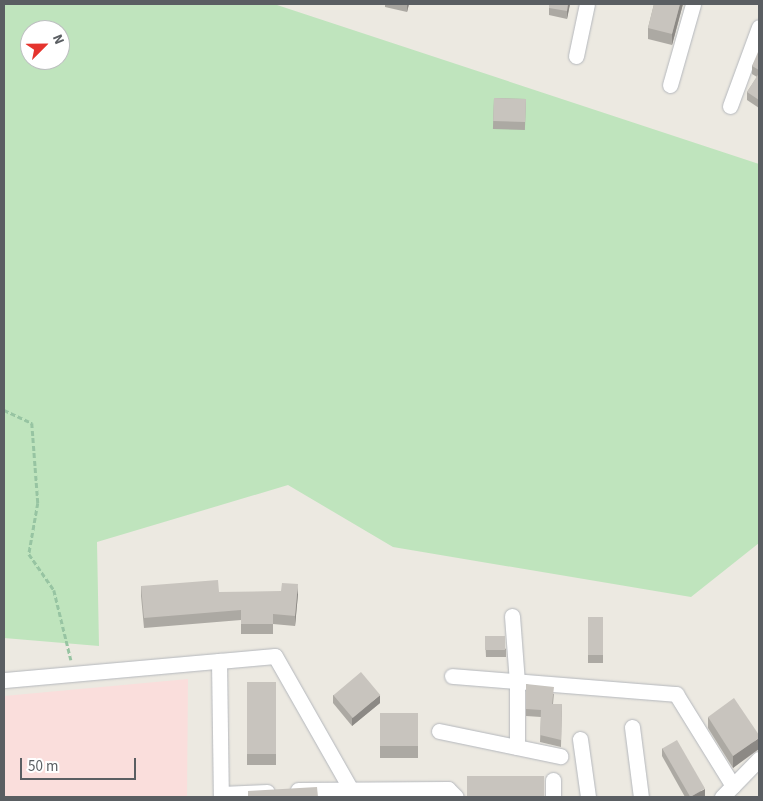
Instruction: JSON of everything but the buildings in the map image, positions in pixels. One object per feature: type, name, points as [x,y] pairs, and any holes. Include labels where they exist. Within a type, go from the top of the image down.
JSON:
[{"type":"street","points":[[576,56],[587,4]]},
{"type":"street","points":[[670,85],[693,4]]},
{"type":"street","points":[[730,106],[759,27]]},
{"type":"street","points":[[512,616],[517,683],[517,747]]},
{"type":"street","points":[[4,680],[275,656],[349,793]]},
{"type":"street","points":[[219,661],[221,796],[448,789],[456,797]]},
{"type":"street","points":[[452,676],[517,683],[676,694],[733,786]]},
{"type":"street","points":[[632,727],[641,797]]},
{"type":"street","points":[[439,731],[560,756]]},
{"type":"street","points":[[580,739],[588,797]]},
{"type":"street","points":[[722,797],[759,759]]},
{"type":"street","points":[[553,780],[553,797]]},
{"type":"path","points":[[4,410],[32,423],[38,503],[29,554],[54,590],[75,674]]},
{"type":"shaded area","points":[[188,679],[187,797],[4,797],[4,696]]},
{"type":"green space","points":[[4,4],[274,4],[759,164],[759,543],[691,597],[393,547],[288,485],[97,542],[99,646],[4,638]]}]
